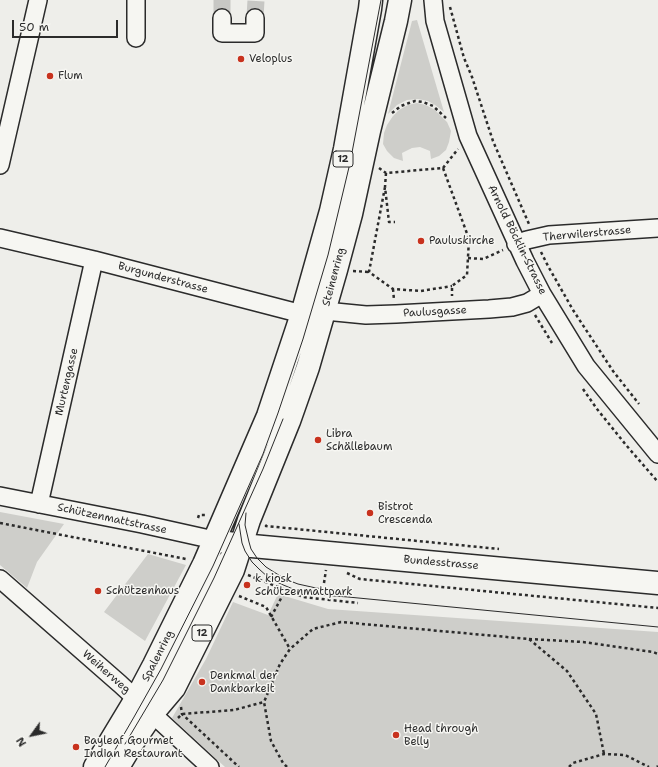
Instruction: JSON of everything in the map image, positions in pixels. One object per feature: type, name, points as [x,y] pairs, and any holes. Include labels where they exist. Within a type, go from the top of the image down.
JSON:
[{"type":"main road","name":"Steinenring","points":[[226,543],[302,314],[331,210],[345,149],[371,0]]},
{"type":"main road","name":"Steinenring","points":[[226,543],[249,520],[289,421],[308,367],[325,312],[351,214],[400,0]]},
{"type":"main road","name":"Bundesstrasse","points":[[226,543],[658,583]]},
{"type":"main road","name":"Spalenring","points":[[94,767],[136,699],[204,564],[226,543]]},
{"type":"main road","name":"12","points":[[118,767],[152,714],[174,688],[233,570],[226,543]]},
{"type":"street","points":[[0,165],[38,0]]},
{"type":"street","points":[[136,0],[136,38]]},
{"type":"street","name":"Arnold Böcklin-Strasse","points":[[421,0],[435,21]]},
{"type":"street","name":"Arnold Böcklin-Strasse","points":[[433,0],[435,21],[468,136],[516,244],[542,294],[586,366],[658,454]]},
{"type":"street","points":[[222,18],[222,33],[255,33],[255,18]]},
{"type":"street","name":"Therwilerstrasse","points":[[516,244],[549,235],[658,228]]},
{"type":"street","name":"Burgunderstrasse","points":[[0,238],[94,260],[302,314],[325,312]]},
{"type":"street","name":"Murtengasse","points":[[39,504],[94,260]]},
{"type":"street","name":"Paulusgasse","points":[[325,312],[366,315],[489,310],[512,307],[527,303],[542,294]]},
{"type":"street","name":"Schützenmattstrasse","points":[[0,496],[142,524],[226,543]]},
{"type":"street","name":"Weiherweg","points":[[0,579],[136,699],[210,767]]},
{"type":"path","points":[[369,131],[401,106],[408,103],[423,102],[434,106],[447,118]]},
{"type":"path","points":[[443,168],[469,239],[467,275],[452,286],[421,292],[393,289],[369,272],[385,187],[386,173],[443,168],[468,136]]},
{"type":"path","points":[[385,187],[389,222],[395,222]]},
{"type":"path","points":[[468,258],[483,259],[516,244]]},
{"type":"path","points":[[452,286],[452,291]]},
{"type":"path","points":[[393,289],[394,294]]},
{"type":"path","points":[[0,523],[186,559]]},
{"type":"path","points":[[266,526],[499,549]]},
{"type":"path","points":[[324,583],[326,570]]},
{"type":"path","points":[[345,572],[360,579],[658,608]]},
{"type":"path","points":[[242,573],[303,597],[358,603]]},
{"type":"path","points":[[271,617],[285,591]]},
{"type":"path","points":[[239,596],[266,607],[290,649]]},
{"type":"path","points":[[287,767],[270,741],[264,702],[280,664],[290,649],[313,628],[341,622],[529,639],[582,642],[658,654]]},
{"type":"path","points":[[529,639],[567,671],[596,714],[604,754]]},
{"type":"path","points":[[239,767],[182,714],[234,710],[264,702]]},
{"type":"path","points":[[569,767],[574,763],[604,754],[626,756],[649,767]]},
{"type":"shaded area","points":[[417,20],[444,112],[428,101],[418,99],[407,100],[397,105],[388,114],[412,21]]},
{"type":"shaded area","points":[[417,103],[426,105],[435,110],[447,122],[451,131],[449,142],[446,150],[439,156],[431,159],[430,151],[420,147],[412,148],[402,153],[403,161],[394,158],[387,151],[383,144],[384,133],[387,125],[399,110],[408,105]]},
{"type":"shaded area","points":[[0,512],[64,524],[37,562],[27,588],[0,565]]},
{"type":"shaded area","points":[[148,554],[186,565],[145,641],[104,612]]},
{"type":"shaded area","points":[[278,594],[328,609],[658,632],[658,767],[225,767],[172,718],[206,659],[233,602],[268,615]]},
{"type":"tunnel","points":[[222,0],[222,18]]},
{"type":"tunnel","points":[[255,18],[256,0]]},
{"type":"tram line","points":[[105,767],[161,669],[213,566],[263,454],[278,413],[303,339],[328,255],[350,163],[381,0]]},
{"type":"tram line","points":[[125,744],[163,680],[214,578],[263,469],[283,419]]},
{"type":"tram line","points":[[246,513],[245,525],[251,549],[266,567],[285,579],[298,584],[349,592]]},
{"type":"tram line","points":[[239,524],[242,543],[252,562],[269,578],[293,589],[305,592],[321,595],[658,627]]},
{"type":"place","name":"Veloplus","points":[[241,59]]},
{"type":"place","name":"Flum","points":[[50,76]]},
{"type":"place","name":"Pauluskirche","points":[[421,241]]},
{"type":"place","name":"Libra Schällebaum","points":[[318,440]]},
{"type":"place","name":"Bistrot Crescenda","points":[[370,513]]},
{"type":"place","name":"k kiosk Schützenmattpark","points":[[247,585]]},
{"type":"place","name":"Schützenhaus","points":[[98,591]]},
{"type":"place","name":"Denkmal der Dankbarkeit","points":[[202,682]]},
{"type":"place","name":"Head through Belly","points":[[396,735]]},
{"type":"place","name":"Bayleaf Gourmet Indian Restaurant","points":[[76,747]]}]
